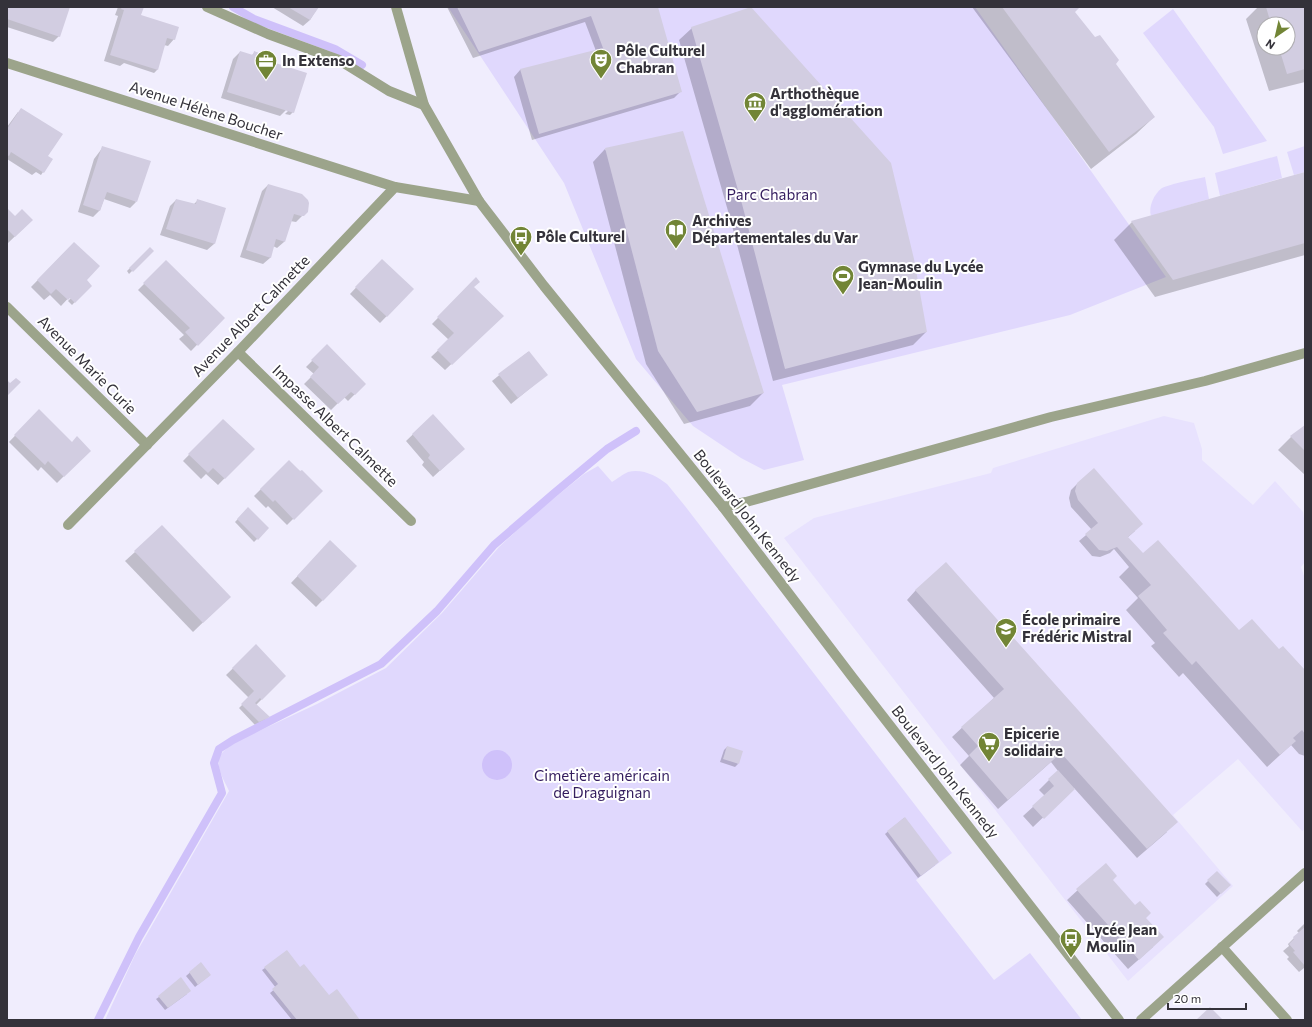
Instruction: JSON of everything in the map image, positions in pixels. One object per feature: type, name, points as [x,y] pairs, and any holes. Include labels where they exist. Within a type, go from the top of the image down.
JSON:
[{"type":"street","points":[[207,7],[268,34],[339,60],[389,91],[424,105]]},
{"type":"street","name":"Boulevard John Kennedy","points":[[396,7],[416,82],[424,105],[479,201],[565,313],[724,507],[853,678],[1119,1020]]},
{"type":"street","name":"Avenue Hélène Boucher","points":[[7,63],[395,187]]},
{"type":"street","points":[[395,187],[479,201]]},
{"type":"street","name":"Avenue Albert Calmette","points":[[68,525],[238,352],[395,187]]},
{"type":"street","name":"Avenue Marie Curie","points":[[7,307],[146,445]]},
{"type":"street","name":"Impasse Albert Calmette","points":[[238,352],[411,521]]},
{"type":"street","points":[[724,507],[1051,417],[1205,381],[1305,353]]},
{"type":"street","points":[[1141,1020],[1305,873]]},
{"type":"street","points":[[1222,948],[1287,1020]]},
{"type":"shaded area","name":"École primaire Frédéric Mistral","points":[[1164,416],[1194,423],[1202,449],[1202,460],[1253,505],[1275,481],[1303,512],[1305,525],[1305,562],[1301,567],[1305,579],[1305,829],[1302,831],[1238,759],[1173,815],[1233,886],[1128,981],[784,538],[814,518],[991,473],[993,468]]},
{"type":"shaded area","points":[[497,750],[503,751],[511,759],[511,771],[503,779],[497,780],[491,779],[483,771],[482,765],[483,759],[491,751]]},
{"type":"green space","name":"Parc Chabran","points":[[448,7],[975,7],[1166,277],[1070,315],[782,385],[804,460],[764,470],[741,458],[693,426],[636,359],[564,183]]},
{"type":"green space","points":[[1173,9],[1267,141],[1223,154],[1214,127],[1143,33]]},
{"type":"green space","points":[[1305,146],[1305,172],[1294,175],[1287,152]]},
{"type":"green space","points":[[1277,156],[1282,178],[1220,196],[1215,173]]},
{"type":"green space","points":[[1205,177],[1209,199],[1151,216],[1150,209],[1152,201],[1162,188],[1176,183]]},
{"type":"green space","name":"Cimetière américain de Draguignan","points":[[598,466],[612,482],[628,472],[639,471],[659,478],[667,484],[952,853],[916,880],[994,980],[1030,953],[1082,1020],[105,1020],[135,955],[229,791],[221,775],[218,762],[219,758],[226,749],[235,742],[317,704],[386,668],[442,613],[499,547],[537,512],[584,474]]},
{"type":"building","points":[[7,7],[70,7],[60,37],[7,19]]},
{"type":"building","points":[[122,7],[144,7],[141,15],[179,27],[175,40],[167,38],[158,70],[110,55],[124,10],[121,9]]},
{"type":"building","points":[[288,7],[319,7],[310,20]]},
{"type":"building","name":"Pôle Culturel Chabran","points":[[457,7],[658,7],[682,92],[539,134],[520,69],[603,48],[591,16],[479,52]]},
{"type":"building","points":[[751,7],[891,163],[914,259],[927,332],[785,369],[742,204],[691,27]]},
{"type":"building","points":[[1002,7],[1080,7],[1075,12],[1095,37],[1100,35],[1119,60],[1116,64],[1155,117],[1109,152]]},
{"type":"building","points":[[1266,7],[1305,7],[1305,69],[1287,74],[1281,56],[1296,56],[1296,16],[1269,16]]},
{"type":"building","points":[[240,51],[253,55],[254,51],[267,56],[266,60],[307,73],[294,113],[227,92]]},
{"type":"building","points":[[21,108],[63,134],[48,156],[53,159],[44,173],[11,152],[9,156],[7,155],[7,129]]},
{"type":"building","name":"Archives Départementales du Var","points":[[683,131],[764,393],[697,412],[658,351],[605,148]]},
{"type":"building","points":[[102,146],[151,161],[137,202],[107,192],[100,211],[83,205]]},
{"type":"building","points":[[1305,172],[1305,243],[1173,280],[1131,221]]},
{"type":"building","points":[[268,184],[302,194],[309,203],[308,212],[304,216],[294,214],[285,242],[276,239],[271,258],[246,250]]},
{"type":"building","points":[[176,199],[196,204],[197,199],[226,208],[215,244],[166,229]]},
{"type":"building","points":[[7,208],[15,216],[22,209],[33,220],[15,237],[7,229]]},
{"type":"building","points":[[74,242],[100,266],[87,280],[92,286],[75,303],[70,298],[68,300],[56,289],[51,294],[37,280]]},
{"type":"building","points":[[150,247],[154,251],[133,272],[129,268]]},
{"type":"building","points":[[382,259],[414,289],[387,317],[355,287]]},
{"type":"building","points":[[166,260],[225,318],[198,346],[185,332],[190,328],[143,283]]},
{"type":"building","points":[[476,277],[480,282],[474,287],[504,316],[452,365],[437,350],[454,333],[437,317]]},
{"type":"building","points":[[327,344],[366,384],[355,395],[351,392],[338,404],[310,377],[319,367],[311,360]]},
{"type":"building","points":[[529,351],[548,375],[518,398],[498,374]]},
{"type":"building","points":[[16,378],[21,382],[7,396],[7,380],[10,383]]},
{"type":"building","points":[[39,409],[72,442],[77,436],[91,451],[64,477],[48,461],[45,465],[14,435]]},
{"type":"building","points":[[433,414],[465,449],[440,471],[428,458],[430,455],[412,434]]},
{"type":"building","points":[[223,419],[255,449],[225,479],[213,468],[208,473],[188,454]]},
{"type":"building","points":[[1305,425],[1305,451],[1290,436]]},
{"type":"building","points":[[289,460],[300,471],[302,470],[323,491],[294,520],[275,500],[273,502],[260,489]]},
{"type":"building","points":[[1094,468],[1143,524],[1128,537],[1143,553],[1158,540],[1239,630],[1252,619],[1279,649],[1283,646],[1305,670],[1305,734],[1302,730],[1293,738],[1296,741],[1280,755],[1196,661],[1192,665],[1163,633],[1167,630],[1138,596],[1151,585],[1117,547],[1107,551],[1099,550],[1085,534],[1098,523],[1078,500],[1075,491],[1077,483]]},
{"type":"building","points":[[248,507],[269,528],[258,540],[237,519]]},
{"type":"building","points":[[162,525],[231,597],[203,623],[134,551]]},
{"type":"building","points":[[330,540],[357,566],[323,601],[297,576]]},
{"type":"building","points":[[946,562],[1178,822],[1147,849],[1061,753],[1008,800],[969,755],[978,746],[961,727],[1004,689],[915,590]]},
{"type":"building","points":[[256,644],[286,676],[262,700],[260,698],[255,703],[270,717],[259,722],[241,704],[254,691],[232,668]]},
{"type":"building","points":[[727,746],[743,751],[739,764],[723,759]]},
{"type":"building","points":[[1058,770],[1075,789],[1044,819],[1032,806],[1054,786],[1048,779]]},
{"type":"building","points":[[905,817],[939,862],[921,876],[887,831]]},
{"type":"building","points":[[1106,863],[1117,876],[1113,880],[1135,905],[1140,901],[1151,913],[1146,918],[1164,937],[1139,960],[1076,889]]},
{"type":"building","points":[[1217,871],[1231,885],[1221,894],[1207,880]]},
{"type":"building","points":[[1305,927],[1305,966],[1293,952],[1295,951],[1289,944],[1294,939],[1293,937]]},
{"type":"building","points":[[287,950],[300,967],[304,964],[329,995],[337,989],[360,1020],[297,1020],[272,989],[278,984],[264,967]]},
{"type":"building","points":[[201,962],[211,975],[198,985],[189,972]]},
{"type":"building","points":[[181,977],[191,991],[168,1008],[158,996]]},
{"type":"building","points":[[1210,1007],[1223,1020],[1196,1020]]},
{"type":"waterway","points":[[233,7],[254,19],[335,49],[362,65]]},
{"type":"waterway","points":[[98,1020],[139,937],[222,793],[214,763],[219,749],[233,740],[381,664],[437,611],[494,545],[607,449],[636,431]]},
{"type":"place","name":"In Extenso","points":[[266,80]]},
{"type":"place","name":"Pôle Culturel Chabran","points":[[601,80]]},
{"type":"place","name":"Arthothèque d'agglomération","points":[[755,122]]},
{"type":"place","name":"Archives Départementales du Var","points":[[676,250]]},
{"type":"place","name":"Pôle Culturel","points":[[521,256]]},
{"type":"place","name":"Gymnase du Lycée Jean-Moulin","points":[[843,296]]},
{"type":"place","name":"École primaire Frédéric Mistral","points":[[1006,648]]},
{"type":"place","name":"Epicerie solidaire","points":[[989,762]]},
{"type":"place","name":"Lycée Jean Moulin","points":[[1071,958]]}]
